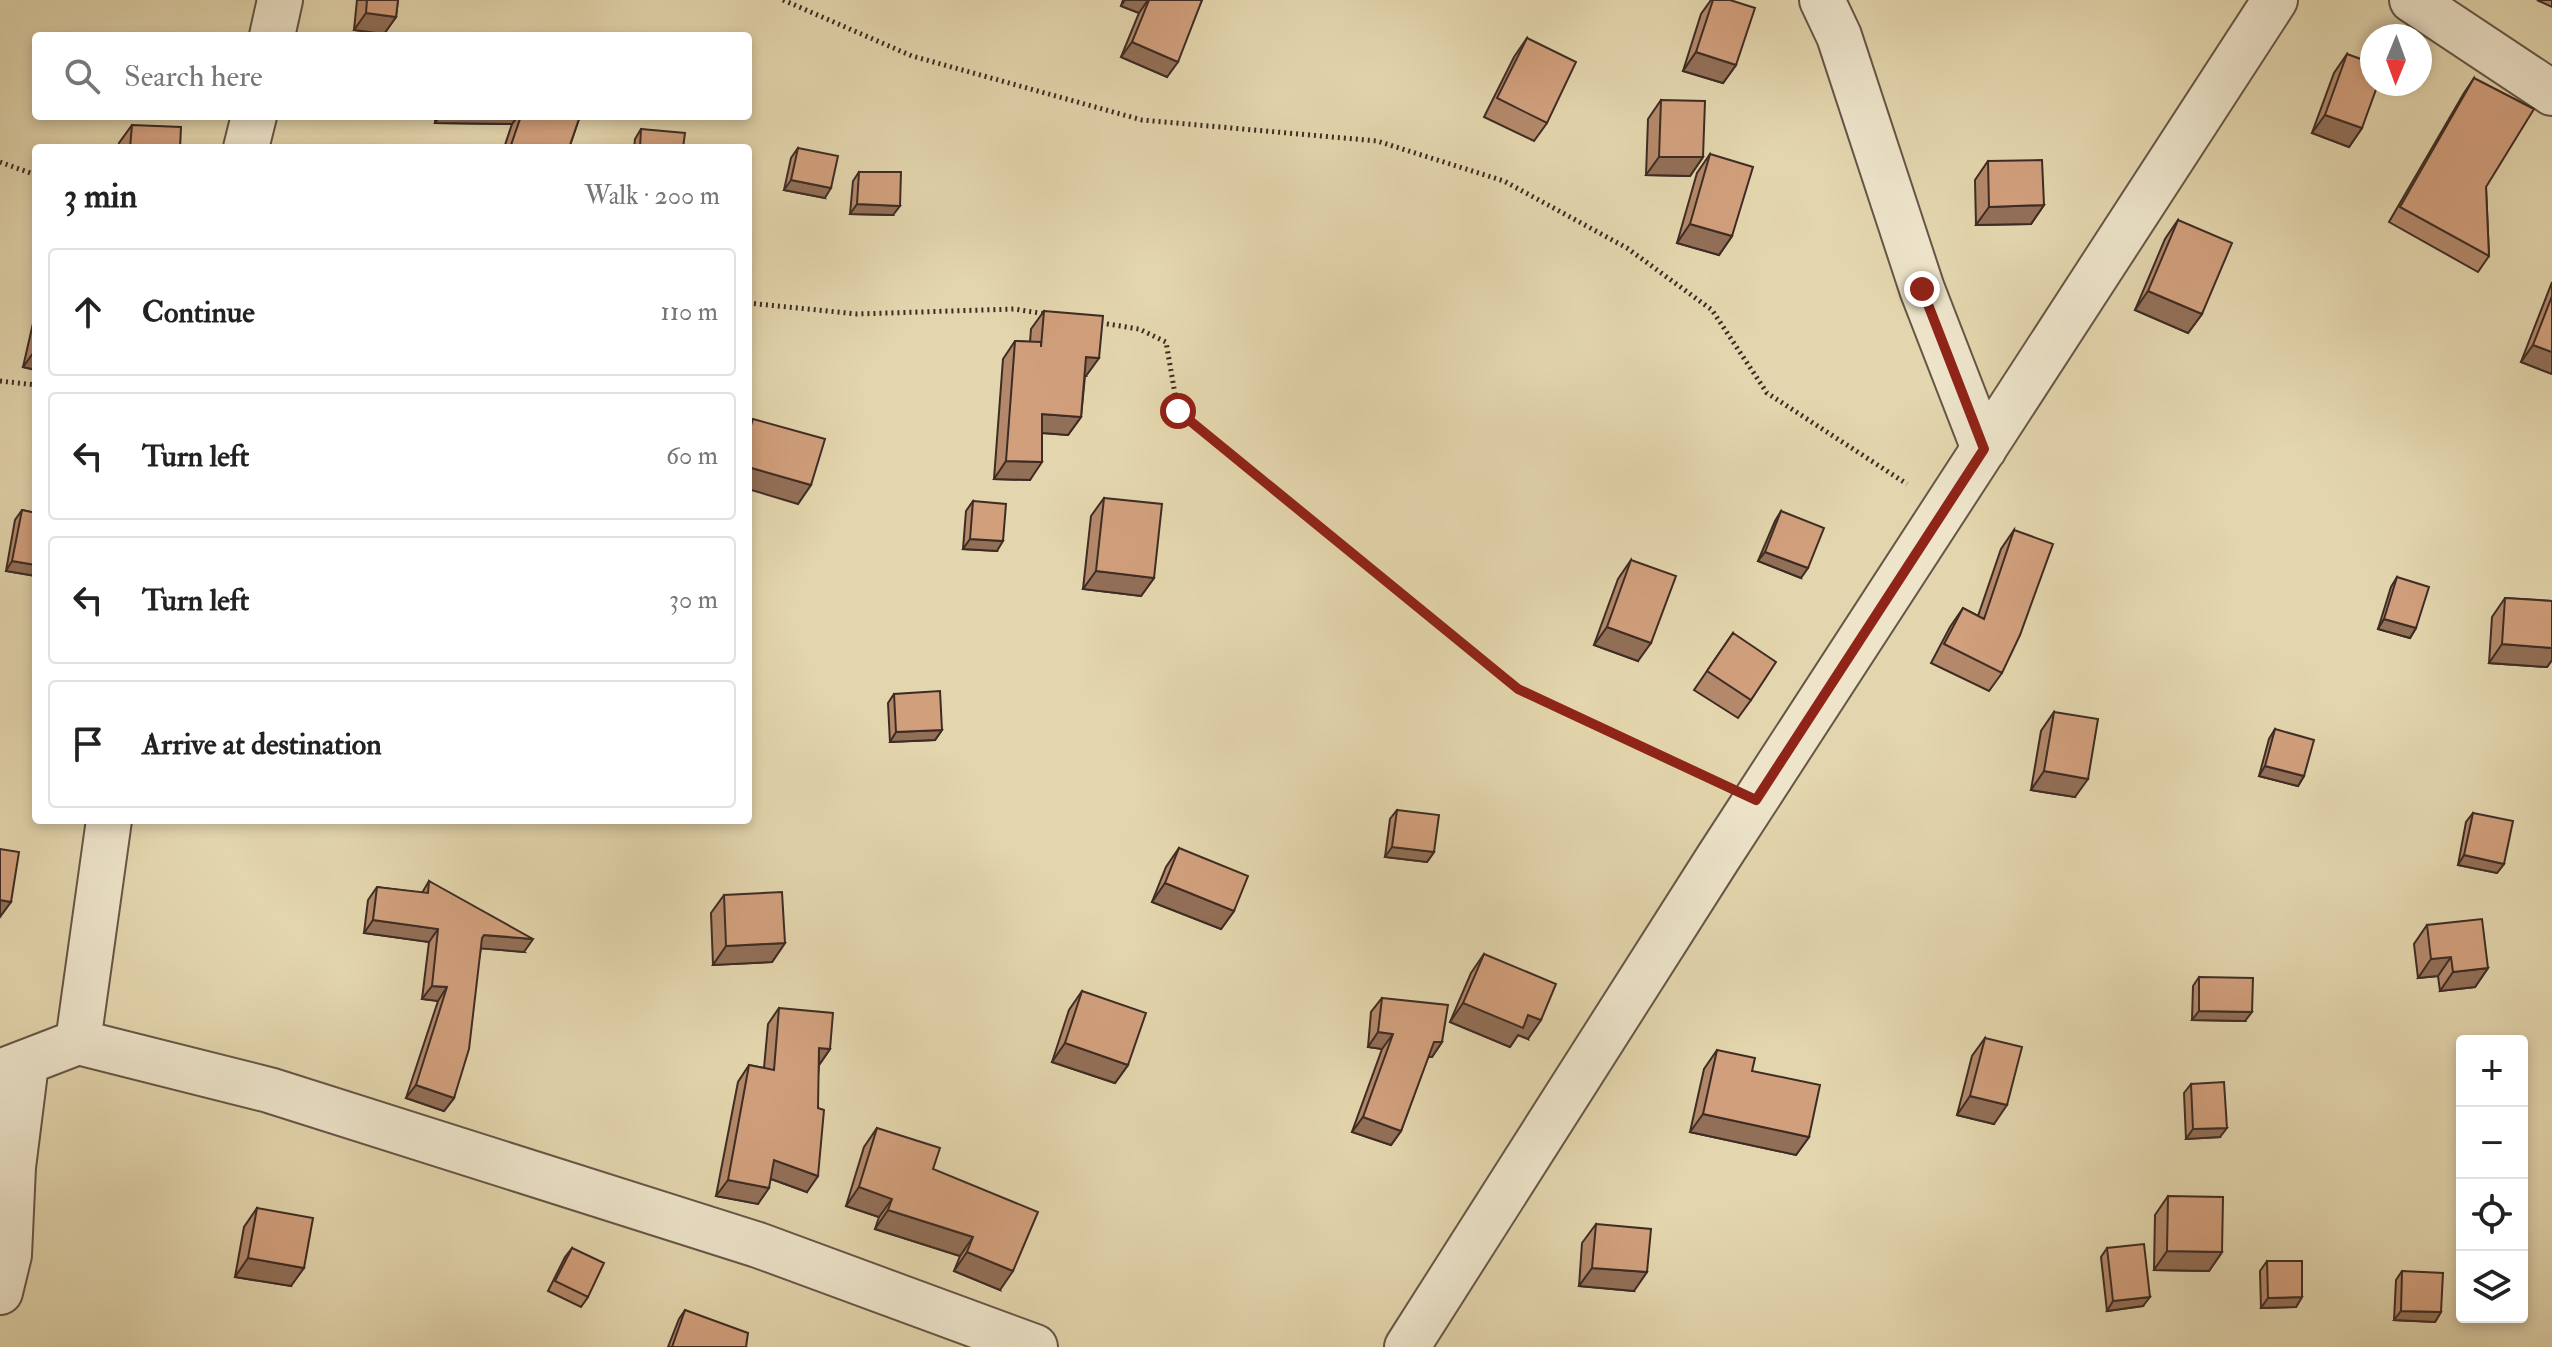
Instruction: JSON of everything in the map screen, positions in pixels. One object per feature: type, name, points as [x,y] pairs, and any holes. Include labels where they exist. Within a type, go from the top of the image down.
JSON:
[{"type":"street","points":[[273,32],[280,0]]},
{"type":"street","points":[[1822,0],[1839,36],[1922,289],[1984,449]]},
{"type":"street","points":[[1407,1347],[1756,800],[2275,0]]},
{"type":"street","points":[[2412,0],[2552,93]]},
{"type":"street","points":[[247,144],[253,120]]},
{"type":"street","points":[[78,1042],[108,824]]},
{"type":"street","points":[[0,1292],[9,1255],[13,1068],[78,1042],[269,1090],[758,1245],[1035,1347]]},
{"type":"path","points":[[783,0],[912,56],[1142,120],[1377,141],[1504,181],[1627,248],[1712,310],[1767,393],[1945,509]]},
{"type":"path","points":[[0,162],[32,174]]},
{"type":"path","points":[[752,303],[857,314],[1014,309],[1061,317]]},
{"type":"path","points":[[1092,321],[1139,329],[1166,342],[1178,411],[1518,689],[1756,800]]},
{"type":"path","points":[[0,381],[32,385]]},
{"type":"building","points":[[367,0],[398,0],[396,17],[366,13]]},
{"type":"building","points":[[1149,0],[1202,0],[1178,62],[1132,42]]},
{"type":"building","points":[[1713,0],[1730,0],[1755,8],[1736,65],[1696,52]]},
{"type":"building","points":[[1527,38],[1576,62],[1547,123],[1497,98]]},
{"type":"building","points":[[2347,54],[2360,59],[2360,96],[2374,96],[2362,128],[2325,115]]},
{"type":"building","points":[[2474,78],[2534,109],[2486,187],[2489,256],[2400,207]]},
{"type":"building","points":[[1661,100],[1705,101],[1703,157],[1659,157]]},
{"type":"building","points":[[520,120],[579,120],[570,144],[511,144]]},
{"type":"building","points":[[132,125],[181,127],[180,144],[130,144]]},
{"type":"building","points":[[641,129],[685,133],[684,144],[640,144]]},
{"type":"building","points":[[798,148],[838,156],[831,188],[791,180]]},
{"type":"building","points":[[1710,154],[1753,167],[1732,236],[1690,224]]},
{"type":"building","points":[[2042,160],[2044,205],[1989,207],[1988,161]]},
{"type":"building","points":[[859,172],[901,172],[900,206],[857,204]]},
{"type":"building","points":[[2178,220],[2232,243],[2202,314],[2148,291]]},
{"type":"building","points":[[2552,296],[2552,352],[2533,345]]},
{"type":"building","points":[[1044,311],[1103,316],[1099,358],[1086,357],[1081,417],[1042,414],[1042,462],[1006,461],[1015,341],[1041,342],[1041,347]]},
{"type":"building","points":[[753,419],[825,439],[811,485],[752,468]]},
{"type":"building","points":[[1104,498],[1162,504],[1154,578],[1096,571]]},
{"type":"building","points":[[973,501],[1006,504],[1003,541],[970,539]]},
{"type":"building","points":[[22,510],[32,512],[32,564],[12,561]]},
{"type":"building","points":[[1781,511],[1824,528],[1808,568],[1765,552]]},
{"type":"building","points":[[2014,530],[2053,544],[2020,635],[2002,673],[1944,644],[1963,608],[1984,619]]},
{"type":"building","points":[[1631,560],[1676,576],[1651,643],[1607,627]]},
{"type":"building","points":[[2397,577],[2429,587],[2416,628],[2384,619]]},
{"type":"building","points":[[2505,598],[2552,601],[2552,648],[2502,644]]},
{"type":"building","points":[[1733,633],[1776,662],[1751,700],[1707,671]]},
{"type":"building","points":[[940,691],[942,730],[896,732],[894,694]]},
{"type":"building","points":[[2054,712],[2098,719],[2088,779],[2044,771]]},
{"type":"building","points":[[2275,729],[2314,740],[2304,776],[2265,766]]},
{"type":"building","points":[[1397,810],[1439,815],[1434,852],[1392,847]]},
{"type":"building","points":[[2473,813],[2513,821],[2504,864],[2464,855]]},
{"type":"building","points":[[1179,848],[1248,876],[1234,911],[1165,883]]},
{"type":"building","points":[[0,849],[19,852],[11,902],[0,900]]},
{"type":"building","points":[[429,881],[533,939],[484,935],[482,938],[469,1049],[454,1098],[416,1085],[447,987],[432,986],[438,929],[373,920],[377,887],[428,893]]},
{"type":"building","points":[[782,892],[785,943],[726,946],[724,895]]},
{"type":"building","points":[[2482,919],[2488,968],[2453,972],[2451,957],[2431,959],[2427,925]]},
{"type":"building","points":[[1484,954],[1556,984],[1541,1020],[1528,1015],[1523,1028],[1463,1003]]},
{"type":"building","points":[[2199,977],[2253,978],[2252,1012],[2199,1011]]},
{"type":"building","points":[[1082,991],[1146,1013],[1128,1065],[1065,1043]]},
{"type":"building","points":[[1382,998],[1448,1005],[1442,1042],[1434,1042],[1401,1131],[1363,1117],[1393,1034],[1378,1032]]},
{"type":"building","points":[[779,1008],[833,1013],[830,1049],[819,1048],[818,1108],[824,1110],[818,1176],[774,1160],[769,1188],[728,1180],[749,1065],[774,1070]]},
{"type":"building","points":[[1985,1038],[2022,1047],[2007,1105],[1970,1096]]},
{"type":"building","points":[[1717,1050],[1755,1058],[1752,1071],[1820,1085],[1809,1137],[1703,1114]]},
{"type":"building","points":[[2224,1082],[2227,1128],[2193,1129],[2191,1084]]},
{"type":"building","points":[[877,1128],[940,1148],[933,1169],[1038,1212],[1013,1271],[967,1252],[973,1237],[888,1210],[892,1199],[859,1187]]},
{"type":"building","points":[[2168,1196],[2223,1197],[2222,1252],[2167,1251]]},
{"type":"building","points":[[257,1208],[313,1218],[304,1268],[248,1258]]},
{"type":"building","points":[[1596,1224],[1651,1229],[1647,1272],[1592,1268]]},
{"type":"building","points":[[2144,1244],[2150,1297],[2113,1301],[2107,1248]]},
{"type":"building","points":[[572,1248],[604,1263],[588,1297],[555,1281]]},
{"type":"building","points":[[2267,1261],[2302,1261],[2302,1297],[2268,1298]]},
{"type":"building","points":[[2402,1271],[2443,1273],[2441,1312],[2401,1311]]},
{"type":"building","points":[[685,1310],[748,1333],[746,1347],[672,1347]]},
{"type":"route","points":[[1178,411],[1518,689],[1756,800],[1984,449],[1922,289]]}]
